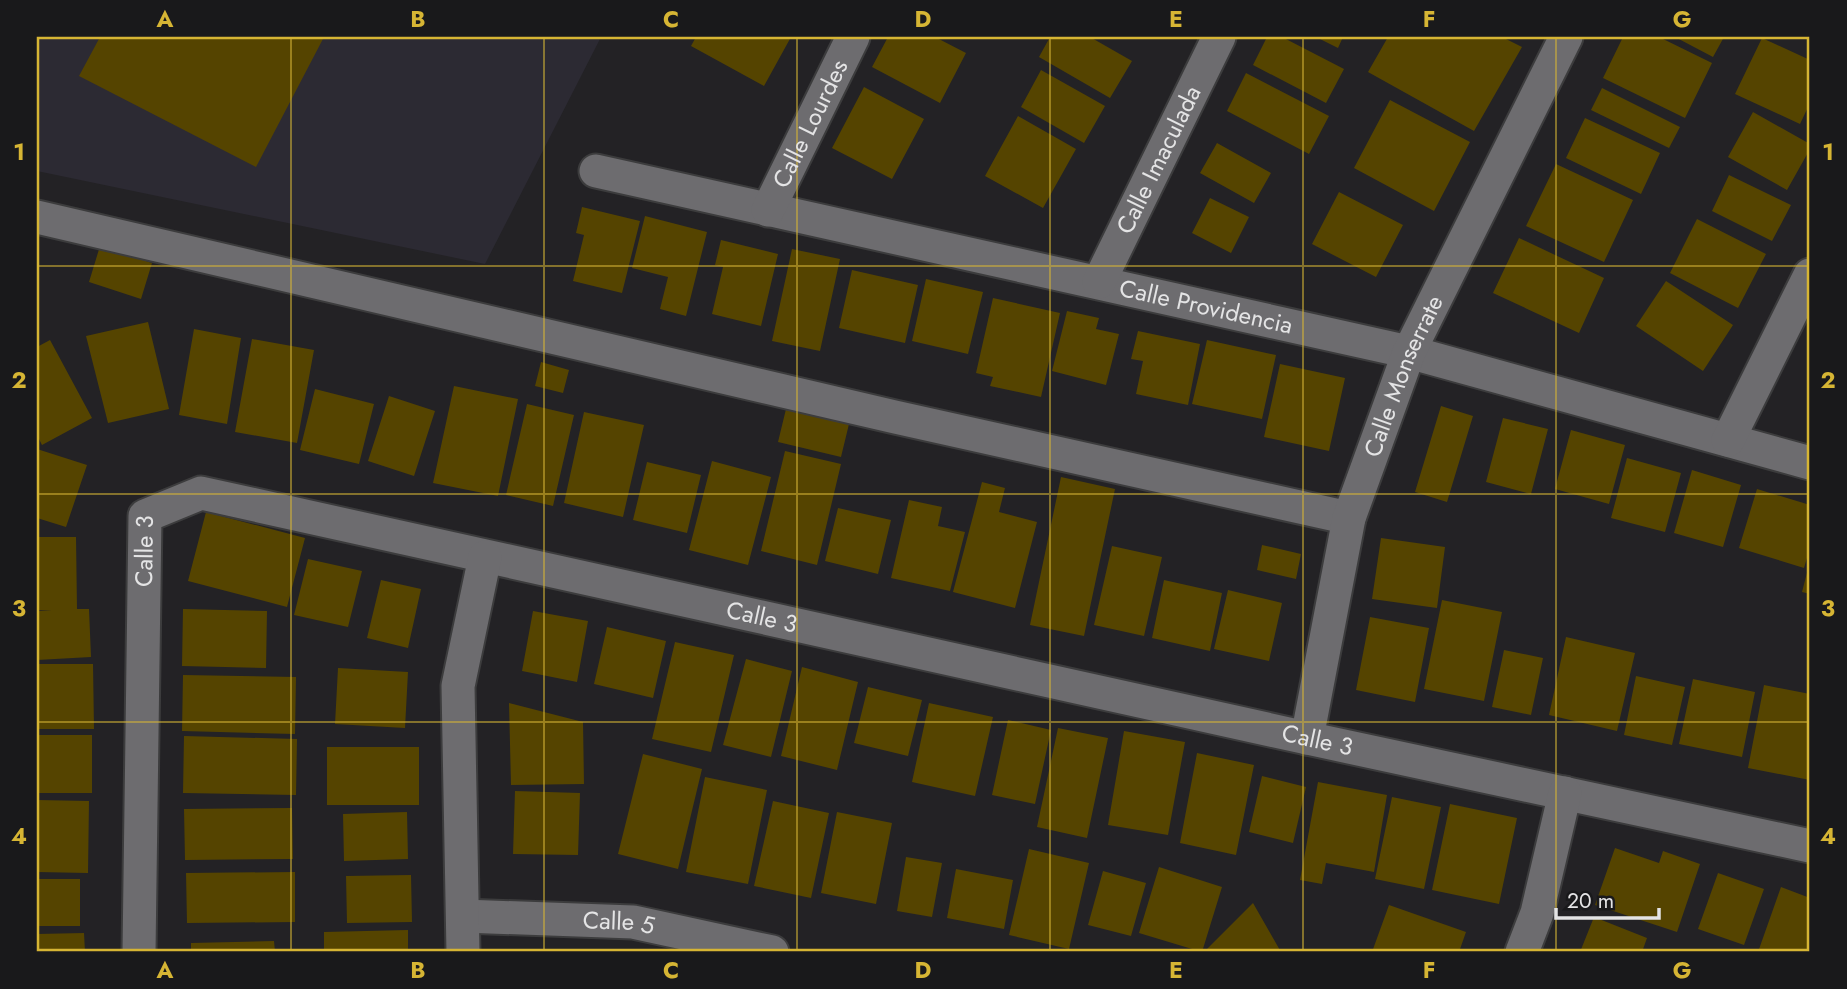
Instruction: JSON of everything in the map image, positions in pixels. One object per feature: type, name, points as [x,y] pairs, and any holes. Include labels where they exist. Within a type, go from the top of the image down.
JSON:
[{"type":"street","name":"Calle Lourdes","points":[[768,210],[853,37]]},
{"type":"street","name":"Calle Imaculada","points":[[1099,282],[1219,37]]},
{"type":"street","name":"Calle Monserrate","points":[[1307,738],[1349,518],[1409,352],[1566,37]]},
{"type":"street","name":"Calle Providencia","points":[[596,171],[1409,352],[1810,463]]},
{"type":"street","points":[[37,218],[895,418],[1349,518]]},
{"type":"street","points":[[1728,440],[1810,275]]},
{"type":"street","name":"Calle 3","points":[[139,952],[145,516],[201,493],[1307,738],[1810,846]]},
{"type":"street","points":[[463,952],[458,686],[485,557]]},
{"type":"street","points":[[1522,952],[1537,913],[1565,793]]},
{"type":"street","name":"Calle 5","points":[[463,916],[633,922],[772,952]]},
{"type":"shaded area","points":[[37,37],[601,37],[485,264],[37,171]]},
{"type":"building","points":[[100,37],[324,37],[256,167],[79,76]]},
{"type":"building","points":[[696,37],[791,37],[764,86],[691,46]]},
{"type":"building","points":[[888,37],[935,37],[966,53],[940,103],[872,67]]},
{"type":"building","points":[[1050,37],[1090,37],[1132,61],[1110,98],[1039,57]]},
{"type":"building","points":[[1267,37],[1282,37],[1344,69],[1326,103],[1253,65]]},
{"type":"building","points":[[1316,37],[1343,37],[1338,48]]},
{"type":"building","points":[[1388,37],[1502,37],[1522,47],[1474,131],[1368,72]]},
{"type":"building","points":[[1623,37],[1659,37],[1712,63],[1685,118],[1603,78]]},
{"type":"building","points":[[1675,37],[1724,37],[1713,57]]},
{"type":"building","points":[[1762,38],[1810,60],[1810,103],[1800,124],[1735,94]]},
{"type":"building","points":[[1041,70],[1105,106],[1084,143],[1021,107]]},
{"type":"building","points":[[1246,73],[1329,116],[1309,154],[1227,111]]},
{"type":"building","points":[[864,87],[924,119],[892,179],[832,148]]},
{"type":"building","points":[[1602,88],[1680,127],[1669,148],[1591,110]]},
{"type":"building","points":[[1390,100],[1470,142],[1434,211],[1354,168]]},
{"type":"building","points":[[1753,112],[1810,144],[1810,149],[1787,190],[1728,157]]},
{"type":"building","points":[[1018,116],[1076,149],[1043,208],[985,176]]},
{"type":"building","points":[[1585,118],[1660,153],[1641,194],[1566,158]]},
{"type":"building","points":[[1217,143],[1271,173],[1254,203],[1200,173]]},
{"type":"building","points":[[1556,164],[1633,200],[1604,262],[1526,226]]},
{"type":"building","points":[[1729,175],[1791,205],[1772,241],[1712,211]]},
{"type":"building","points":[[1339,192],[1403,225],[1376,277],[1312,244]]},
{"type":"building","points":[[1210,198],[1249,217],[1231,253],[1192,233]]},
{"type":"building","points":[[582,207],[640,221],[622,293],[573,281],[584,235],[576,233]]},
{"type":"building","points":[[645,216],[707,232],[686,316],[660,309],[668,277],[632,268]]},
{"type":"building","points":[[1697,219],[1766,254],[1738,308],[1670,273]]},
{"type":"building","points":[[1519,238],[1604,278],[1579,333],[1493,293]]},
{"type":"building","points":[[721,240],[778,254],[761,326],[712,314],[723,267],[715,265]]},
{"type":"building","points":[[100,246],[152,263],[141,299],[89,282]]},
{"type":"building","points":[[792,249],[840,259],[820,351],[772,341]]},
{"type":"building","points":[[852,270],[918,285],[905,343],[839,328]]},
{"type":"building","points":[[926,279],[983,292],[968,354],[912,341]]},
{"type":"building","points":[[1666,281],[1733,325],[1703,371],[1636,326]]},
{"type":"building","points":[[993,298],[1060,313],[1041,397],[990,386],[993,377],[976,373]]},
{"type":"building","points":[[1067,311],[1099,318],[1096,329],[1119,334],[1106,385],[1052,371]]},
{"type":"building","points":[[148,322],[169,409],[108,423],[86,336]]},
{"type":"building","points":[[194,329],[241,338],[227,424],[179,415]]},
{"type":"building","points":[[1138,331],[1200,344],[1188,405],[1136,394],[1143,361],[1131,359]]},
{"type":"building","points":[[252,339],[314,350],[297,443],[235,432]]},
{"type":"building","points":[[50,340],[92,418],[42,445],[37,435],[37,347]]},
{"type":"building","points":[[1207,340],[1276,355],[1262,419],[1192,404]]},
{"type":"building","points":[[541,362],[569,370],[563,393],[535,386]]},
{"type":"building","points":[[1280,364],[1345,378],[1329,451],[1264,437]]},
{"type":"building","points":[[454,386],[518,399],[498,496],[433,483]]},
{"type":"building","points":[[315,389],[374,404],[359,464],[300,450]]},
{"type":"building","points":[[389,396],[435,411],[414,476],[368,461]]},
{"type":"building","points":[[527,404],[574,415],[553,506],[506,495]]},
{"type":"building","points":[[1441,406],[1473,416],[1447,502],[1415,492]]},
{"type":"building","points":[[786,409],[849,424],[841,457],[778,442]]},
{"type":"building","points":[[584,412],[644,425],[623,517],[564,503]]},
{"type":"building","points":[[1503,418],[1548,429],[1531,494],[1486,482]]},
{"type":"building","points":[[1571,430],[1625,445],[1609,504],[1555,489]]},
{"type":"building","points":[[37,449],[87,465],[66,527],[37,518]]},
{"type":"building","points":[[785,451],[841,464],[817,565],[761,551]]},
{"type":"building","points":[[1627,458],[1681,473],[1665,532],[1611,518]]},
{"type":"building","points":[[712,461],[771,477],[748,565],[689,550]]},
{"type":"building","points":[[647,462],[701,475],[687,533],[633,520]]},
{"type":"building","points":[[1692,470],[1741,485],[1723,547],[1674,533]]},
{"type":"building","points":[[1061,477],[1115,489],[1084,636],[1030,625]]},
{"type":"building","points":[[982,482],[1005,488],[999,512],[1037,522],[1015,608],[953,592]]},
{"type":"building","points":[[1757,489],[1810,505],[1810,548],[1804,568],[1739,548]]},
{"type":"building","points":[[909,500],[942,507],[938,526],[965,532],[950,591],[891,578]]},
{"type":"building","points":[[838,508],[891,520],[878,574],[825,561]]},
{"type":"building","points":[[206,512],[305,538],[287,607],[188,581]]},
{"type":"building","points":[[37,537],[76,537],[77,609],[89,609],[91,657],[37,660],[37,611],[52,610],[37,610]]},
{"type":"building","points":[[1381,538],[1445,547],[1437,608],[1372,599]]},
{"type":"building","points":[[1262,545],[1301,554],[1296,579],[1257,570]]},
{"type":"building","points":[[1112,546],[1162,557],[1144,636],[1094,625]]},
{"type":"building","points":[[308,559],[362,571],[348,627],[294,615]]},
{"type":"building","points":[[1810,566],[1810,594],[1802,592]]},
{"type":"building","points":[[381,580],[421,589],[408,648],[367,638]]},
{"type":"building","points":[[1164,580],[1222,593],[1210,651],[1152,638]]},
{"type":"building","points":[[1228,590],[1282,603],[1269,661],[1214,649]]},
{"type":"building","points":[[1442,600],[1502,612],[1484,701],[1424,689]]},
{"type":"building","points":[[183,609],[267,611],[266,668],[182,666]]},
{"type":"building","points":[[533,611],[588,621],[577,682],[522,671]]},
{"type":"building","points":[[1370,617],[1429,628],[1415,702],[1356,690]]},
{"type":"building","points":[[607,627],[666,641],[653,698],[594,684]]},
{"type":"building","points":[[1566,637],[1635,653],[1617,731],[1549,715]]},
{"type":"building","points":[[675,642],[734,655],[711,752],[652,739]]},
{"type":"building","points":[[1504,650],[1543,658],[1531,715],[1492,707]]},
{"type":"building","points":[[746,659],[792,671],[771,757],[723,745]]},
{"type":"building","points":[[37,664],[93,664],[94,729],[37,729]]},
{"type":"building","points":[[802,667],[858,682],[837,770],[781,756]]},
{"type":"building","points":[[338,668],[408,672],[405,728],[335,724]]},
{"type":"building","points":[[183,675],[296,677],[295,734],[182,731]]},
{"type":"building","points":[[1636,676],[1685,687],[1672,745],[1624,735]]},
{"type":"building","points":[[1693,679],[1755,692],[1742,757],[1679,744]]},
{"type":"building","points":[[1764,685],[1810,694],[1810,780],[1748,768]]},
{"type":"building","points":[[868,687],[922,700],[908,756],[854,743]]},
{"type":"building","points":[[509,703],[583,722],[584,784],[511,785]]},
{"type":"building","points":[[929,703],[993,717],[975,796],[912,782]]},
{"type":"building","points":[[1008,720],[1051,730],[1035,804],[992,795]]},
{"type":"building","points":[[1058,728],[1108,738],[1087,838],[1037,827]]},
{"type":"building","points":[[1124,731],[1185,742],[1168,835],[1108,825]]},
{"type":"building","points":[[37,735],[92,735],[92,793],[37,793]]},
{"type":"building","points":[[184,736],[297,739],[296,795],[183,793]]},
{"type":"building","points":[[327,747],[419,747],[419,805],[327,805]]},
{"type":"building","points":[[1197,753],[1254,765],[1236,855],[1180,843]]},
{"type":"building","points":[[643,754],[702,769],[678,869],[618,854]]},
{"type":"building","points":[[1262,776],[1306,787],[1293,843],[1249,832]]},
{"type":"building","points":[[705,777],[767,790],[748,884],[686,872]]},
{"type":"building","points":[[1318,782],[1387,795],[1374,872],[1326,863],[1322,884],[1300,880]]},
{"type":"building","points":[[515,791],[580,793],[578,855],[513,854]]},
{"type":"building","points":[[1392,797],[1441,807],[1424,889],[1375,879]]},
{"type":"building","points":[[37,800],[89,801],[88,873],[37,872]]},
{"type":"building","points":[[773,801],[829,813],[811,898],[754,886]]},
{"type":"building","points":[[1450,804],[1517,818],[1499,904],[1432,890]]},
{"type":"building","points":[[292,808],[293,859],[185,860],[184,809]]},
{"type":"building","points":[[407,812],[408,859],[344,861],[343,814]]},
{"type":"building","points":[[837,812],[892,823],[876,904],[821,893]]},
{"type":"building","points":[[1615,848],[1659,863],[1663,851],[1700,864],[1677,932],[1595,905]]},
{"type":"building","points":[[1029,849],[1089,863],[1069,949],[1009,935]]},
{"type":"building","points":[[906,857],[942,863],[932,917],[897,911]]},
{"type":"building","points":[[1159,867],[1222,887],[1202,952],[1139,933]]},
{"type":"building","points":[[956,869],[1013,880],[1004,929],[947,918]]},
{"type":"building","points":[[1103,871],[1146,883],[1131,936],[1088,925]]},
{"type":"building","points":[[295,872],[295,922],[187,923],[186,873]]},
{"type":"building","points":[[1718,873],[1764,889],[1744,945],[1698,929]]},
{"type":"building","points":[[411,875],[412,922],[347,923],[346,876]]},
{"type":"building","points":[[37,879],[80,879],[80,926],[37,926]]},
{"type":"building","points":[[1781,887],[1810,898],[1810,952],[1758,952]]},
{"type":"building","points":[[1253,903],[1281,952],[1208,952],[1206,950]]},
{"type":"building","points":[[1389,905],[1466,932],[1459,952],[1372,952]]},
{"type":"building","points":[[1594,917],[1647,938],[1642,952],[1580,952]]},
{"type":"building","points":[[408,930],[408,952],[324,952],[324,932]]},
{"type":"building","points":[[84,933],[85,952],[37,952],[37,934]]},
{"type":"building","points":[[274,941],[275,952],[191,952],[191,943]]}]
